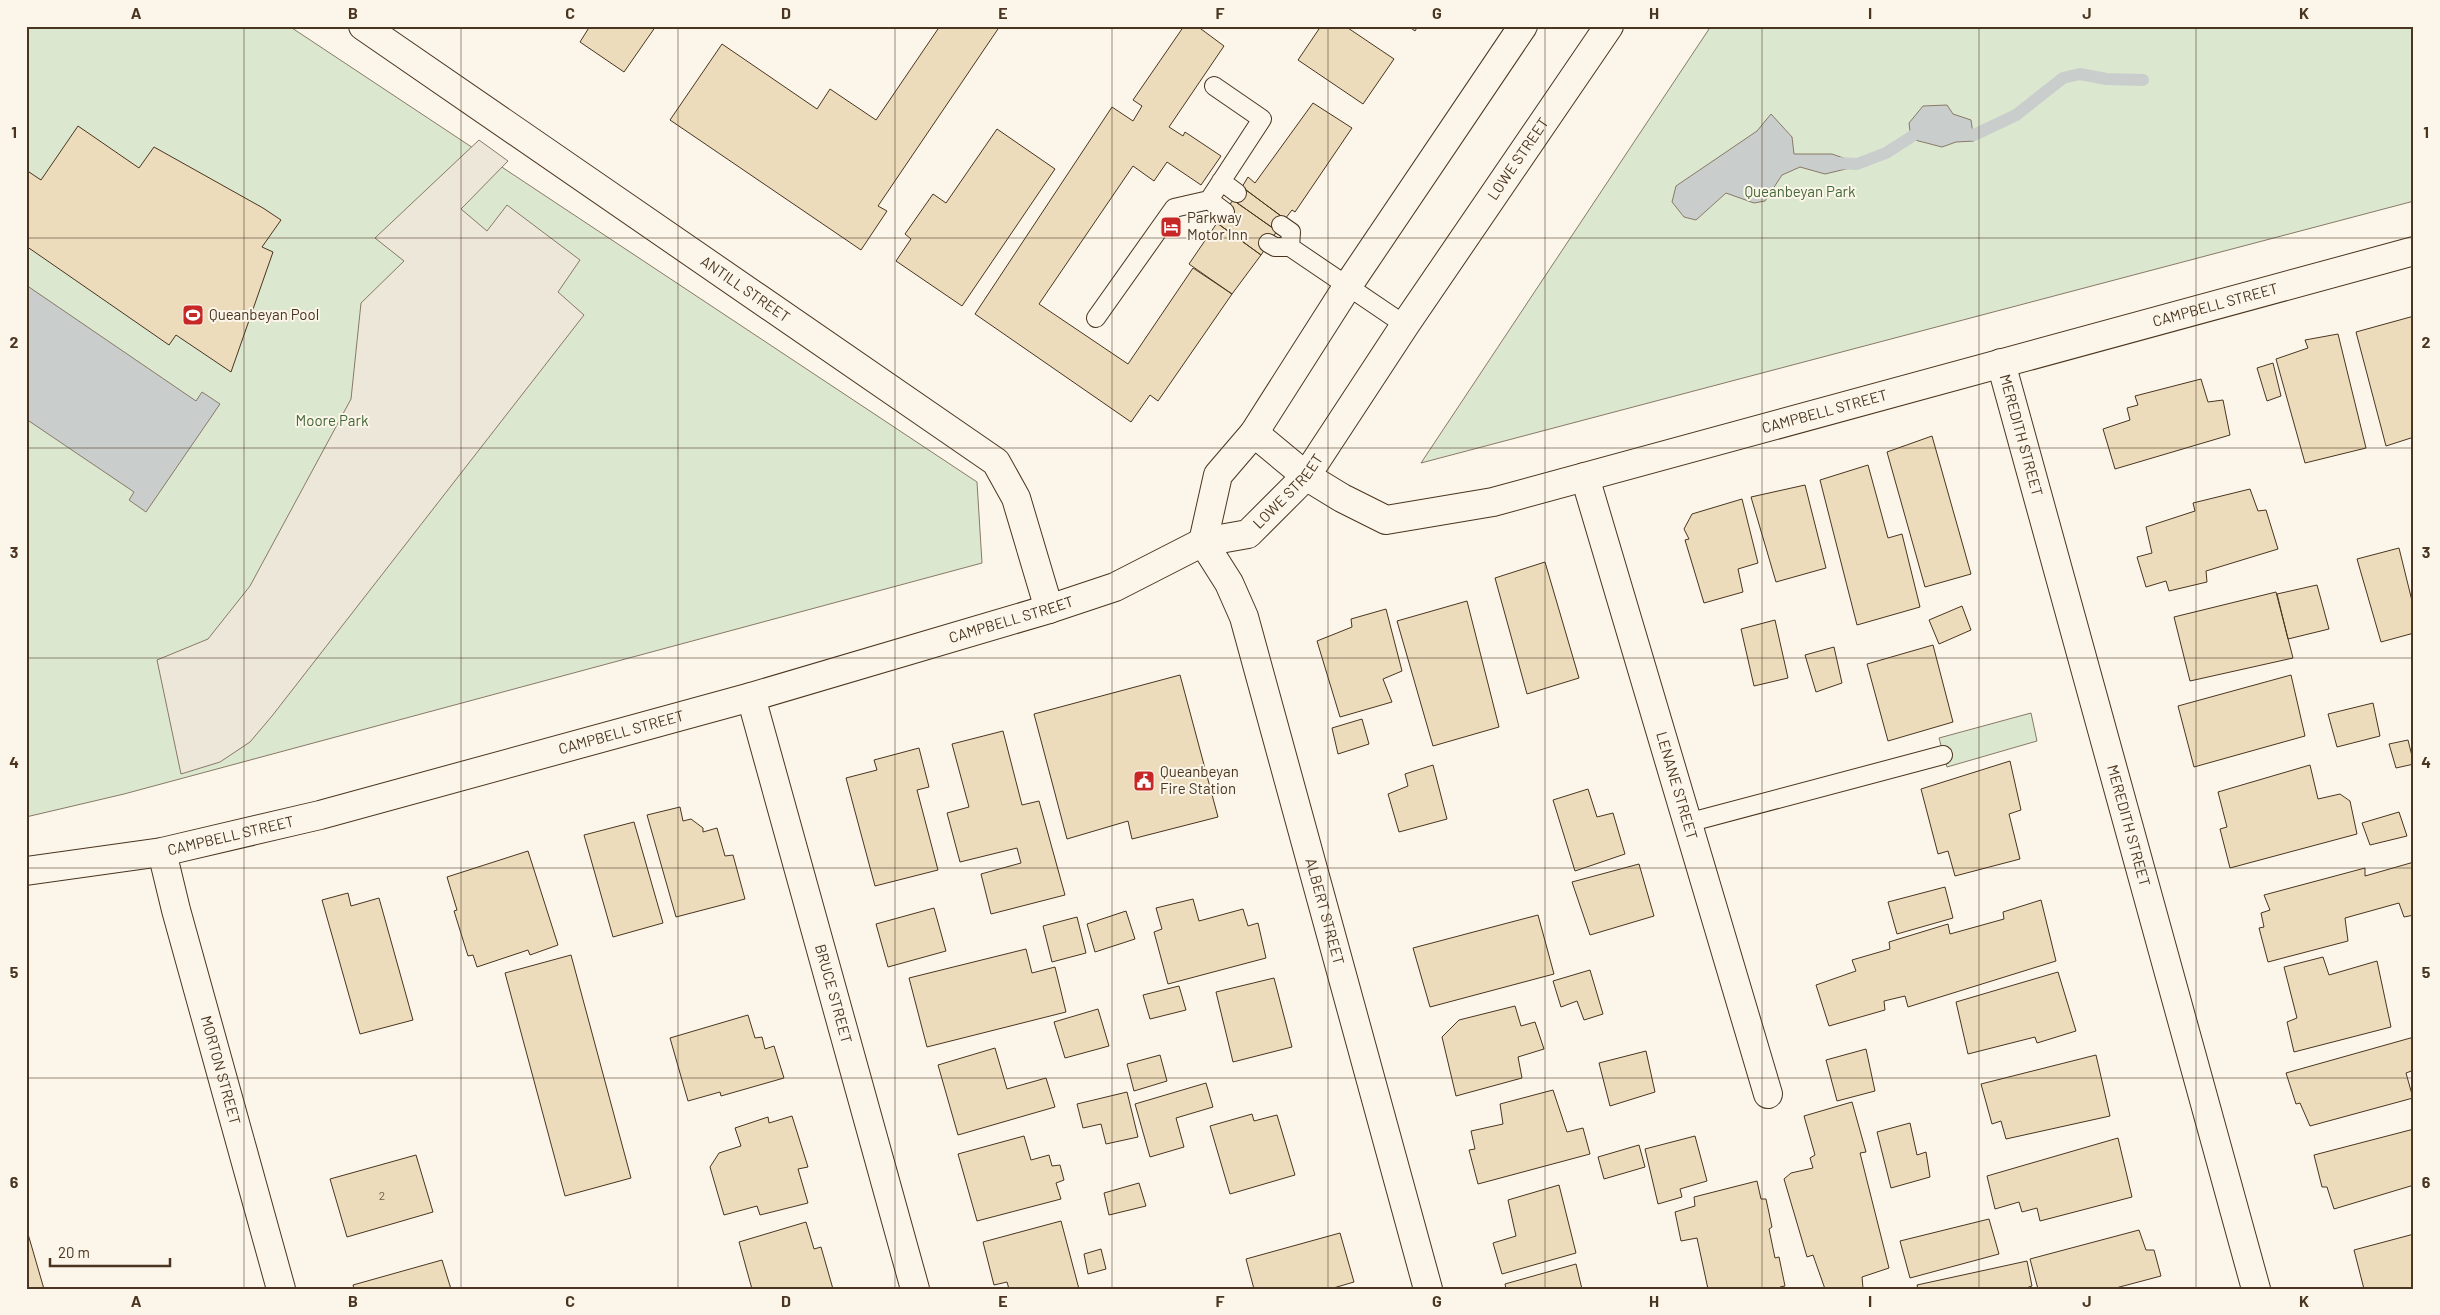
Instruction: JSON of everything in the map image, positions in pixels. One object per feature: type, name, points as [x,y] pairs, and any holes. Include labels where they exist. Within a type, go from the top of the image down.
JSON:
[{"type":"street","name":"ANTILL STREET","points":[[363,26],[996,462],[1016,498],[1050,609]]},
{"type":"street","points":[[1203,542],[1218,475],[1254,434],[1347,287],[1523,26]]},
{"type":"street","name":"LOWE STREET","points":[[1203,542],[1248,534],[1306,476],[1405,324],[1609,26]]},
{"type":"street","name":"CAMPBELL STREET","points":[[1254,434],[1306,476],[1342,498],[1386,520],[1493,502],[2414,251]]},
{"type":"street","name":"MEREDITH STREET","points":[[2001,363],[2256,1289]]},
{"type":"street","name":"LENANE STREET","points":[[1585,477],[1768,1094]]},
{"type":"street","name":"CAMPBELL STREET","points":[[26,871],[162,852],[320,815],[751,697],[1050,609],[1115,587],[1203,542]]},
{"type":"street","name":"ALBERT STREET","points":[[1203,542],[1229,583],[1244,617],[1428,1289]]},
{"type":"street","name":"BRUCE STREET","points":[[751,697],[915,1289]]},
{"type":"street","name":"MORTON STREET","points":[[162,852],[176,910],[281,1289]]},
{"type":"lane","points":[[1096,318],[1174,208],[1209,200],[1262,119],[1214,86]]},
{"type":"lane","points":[[1222,182],[1237,193]]},
{"type":"lane","points":[[1209,200],[1225,212]]},
{"type":"lane","points":[[1281,225],[1291,232],[1290,247]]},
{"type":"lane","points":[[1268,243],[1275,247],[1290,247],[1347,287],[1405,324]]},
{"type":"lane","points":[[1688,823],[1944,755]]},
{"type":"green space","name":"Moore Park","points":[[26,26],[289,26],[977,482],[982,563],[124,794],[26,817]]},
{"type":"green space","name":"Queanbeyan Park","points":[[1711,26],[2414,26],[2414,201],[1421,463]]},
{"type":"green space","points":[[2031,713],[2037,741],[1947,767],[1939,738]]},
{"type":"shaded area","points":[[1947,105],[1953,114],[1971,120],[1974,141],[1956,142],[1942,147],[1911,139],[1909,123],[1923,106]]},
{"type":"shaded area","points":[[1771,114],[1792,137],[1794,154],[1832,154],[1852,161],[1850,168],[1825,174],[1800,167],[1782,175],[1765,201],[1754,203],[1726,193],[1696,220],[1684,217],[1672,202],[1676,186],[1757,131]]},
{"type":"shaded area","points":[[479,140],[508,161],[461,209],[487,231],[507,205],[580,260],[558,292],[584,315],[250,742],[220,762],[181,774],[157,660],[208,639],[250,586],[351,399],[361,303],[404,261],[375,238]]},
{"type":"shaded area","points":[[26,285],[196,401],[202,392],[220,404],[146,512],[129,500],[134,492],[26,419]]},
{"type":"building","points":[[590,26],[656,26],[624,72],[580,42]]},
{"type":"building","points":[[940,26],[1000,26],[878,206],[887,211],[861,250],[670,120],[722,44],[817,109],[830,89],[876,120]]},
{"type":"building","points":[[1184,26],[1197,26],[1224,46],[1169,127],[1183,136],[1185,132],[1221,156],[1201,185],[1167,162],[1154,181],[1133,166],[1039,304],[1128,364],[1193,268],[1232,294],[1158,401],[1150,395],[1131,422],[975,314],[1112,107],[1133,121],[1142,106],[1133,100]]},
{"type":"building","points":[[1321,26],[1345,26],[1394,59],[1363,104],[1298,60]]},
{"type":"building","points":[[1408,26],[1418,26],[1415,31]]},
{"type":"building","points":[[1313,103],[1352,128],[1295,212],[1292,210],[1285,219],[1242,187],[1248,177],[1255,183]]},
{"type":"building","points":[[78,126],[139,168],[154,147],[281,220],[262,247],[273,252],[231,372],[176,335],[169,345],[26,246],[26,170],[41,180]]},
{"type":"building","points":[[997,129],[1055,169],[962,306],[896,261],[911,239],[905,234],[933,194],[946,203]]},
{"type":"building","points":[[1242,187],[1285,219],[1277,231],[1233,200]]},
{"type":"building","points":[[1233,200],[1277,231],[1261,255],[1217,223]]},
{"type":"building","points":[[1217,223],[1261,255],[1232,294],[1189,264]]},
{"type":"building","points":[[2414,316],[2414,437],[2386,446],[2356,332]]},
{"type":"building","points":[[2338,334],[2366,448],[2305,463],[2276,359],[2308,348],[2305,340]]},
{"type":"building","points":[[2273,363],[2281,396],[2267,401],[2257,368]]},
{"type":"building","points":[[2201,379],[2208,402],[2223,400],[2230,435],[2115,469],[2103,429],[2130,420],[2127,408],[2138,405],[2135,396]]},
{"type":"building","points":[[1932,436],[1971,574],[1925,587],[1887,452]]},
{"type":"building","points":[[1868,465],[1888,538],[1902,534],[1920,607],[1857,625],[1820,480]]},
{"type":"building","points":[[1805,485],[1826,568],[1776,582],[1751,497]]},
{"type":"building","points":[[2250,489],[2258,511],[2266,510],[2278,549],[2206,571],[2207,582],[2169,591],[2166,581],[2146,587],[2137,557],[2152,553],[2146,527],[2195,511],[2193,503]]},
{"type":"building","points":[[1742,499],[1758,563],[1738,569],[1743,592],[1704,603],[1685,540],[1689,539],[1684,529],[1692,514]]},
{"type":"building","points":[[2399,548],[2414,609],[2414,633],[2381,642],[2357,559]]},
{"type":"building","points":[[1545,562],[1579,678],[1527,694],[1495,578]]},
{"type":"building","points":[[2317,585],[2329,629],[2288,639],[2277,594]]},
{"type":"building","points":[[2276,592],[2293,658],[2190,681],[2174,617]]},
{"type":"building","points":[[1467,601],[1499,727],[1433,746],[1397,621]]},
{"type":"building","points":[[1962,606],[1971,630],[1939,644],[1929,620]]},
{"type":"building","points":[[1386,609],[1402,671],[1383,679],[1392,702],[1340,717],[1317,641],[1352,627],[1351,619]]},
{"type":"building","points":[[1775,620],[1788,678],[1754,686],[1741,629]]},
{"type":"building","points":[[1933,645],[1953,722],[1888,741],[1867,664]]},
{"type":"building","points":[[1834,647],[1842,683],[1816,692],[1805,655]]},
{"type":"building","points":[[1180,675],[1218,817],[1132,839],[1128,821],[1067,839],[1034,714]]},
{"type":"building","points":[[2291,675],[2305,736],[2194,767],[2178,706]]},
{"type":"building","points":[[2373,703],[2380,736],[2337,747],[2328,714]]},
{"type":"building","points":[[1362,719],[1369,744],[1338,754],[1332,728]]},
{"type":"building","points":[[1003,731],[1022,805],[1039,801],[1065,895],[991,914],[981,874],[1021,863],[1017,848],[960,862],[947,813],[969,807],[952,744]]},
{"type":"building","points":[[2408,740],[2414,764],[2396,768],[2389,744]]},
{"type":"building","points":[[919,748],[929,787],[917,790],[938,870],[875,886],[846,778],[877,770],[874,760]]},
{"type":"building","points":[[2010,761],[2021,810],[2009,814],[2020,859],[1955,876],[1948,851],[1938,854],[1921,789]]},
{"type":"building","points":[[1433,765],[1447,819],[1399,832],[1388,794],[1408,786],[1405,774]]},
{"type":"building","points":[[2310,765],[2318,799],[2340,794],[2350,801],[2357,834],[2230,868],[2220,829],[2227,827],[2218,792]]},
{"type":"building","points":[[1588,789],[1597,817],[1613,813],[1625,854],[1575,871],[1553,800]]},
{"type":"building","points":[[680,807],[683,821],[691,819],[703,828],[703,832],[717,828],[725,856],[733,855],[745,899],[676,917],[647,815]]},
{"type":"building","points":[[2399,812],[2407,836],[2370,845],[2362,823]]},
{"type":"building","points":[[634,822],[663,923],[613,937],[584,835]]},
{"type":"building","points":[[528,851],[558,945],[530,955],[528,950],[477,967],[473,955],[468,956],[454,911],[457,910],[447,877]]},
{"type":"building","points":[[2414,862],[2414,915],[2404,917],[2399,903],[2345,918],[2348,941],[2268,962],[2259,928],[2264,927],[2261,913],[2270,910],[2264,895],[2365,868],[2365,876]]},
{"type":"building","points":[[1639,864],[1654,916],[1590,935],[1572,882]]},
{"type":"building","points":[[1945,887],[1953,918],[1897,934],[1888,902]]},
{"type":"building","points":[[348,893],[351,906],[379,898],[413,1020],[360,1034],[322,900]]},
{"type":"building","points":[[1193,899],[1199,921],[1243,909],[1248,926],[1258,923],[1266,958],[1168,984],[1154,932],[1162,929],[1156,908]]},
{"type":"building","points":[[2041,900],[2056,961],[1908,1007],[1905,996],[1884,1001],[1885,1010],[1829,1026],[1816,985],[1856,971],[1852,960],[1890,949],[1889,942],[1948,924],[1950,934],[2004,919],[2003,912]]},
{"type":"building","points":[[934,908],[946,951],[888,967],[876,924]]},
{"type":"building","points":[[1126,911],[1135,939],[1095,952],[1087,924]]},
{"type":"building","points":[[1538,915],[1554,974],[1430,1007],[1413,948]]},
{"type":"building","points":[[1077,917],[1086,953],[1052,962],[1043,926]]},
{"type":"building","points":[[1026,949],[1032,973],[1055,967],[1066,1012],[927,1047],[909,978]]},
{"type":"building","points":[[571,955],[631,1178],[565,1196],[505,973]]},
{"type":"building","points":[[2323,957],[2329,975],[2377,961],[2391,1027],[2294,1052],[2287,1022],[2297,1018],[2284,967]]},
{"type":"building","points":[[1590,970],[1603,1014],[1584,1020],[1577,1001],[1561,1007],[1553,981]]},
{"type":"building","points":[[2058,972],[2076,1031],[2037,1043],[2035,1037],[1968,1054],[1956,1002]]},
{"type":"building","points":[[1274,978],[1292,1047],[1233,1062],[1216,992]]},
{"type":"building","points":[[1179,986],[1186,1010],[1150,1019],[1143,995]]},
{"type":"building","points":[[1515,1006],[1521,1026],[1535,1022],[1544,1049],[1518,1057],[1522,1078],[1456,1096],[1442,1037],[1459,1020]]},
{"type":"building","points":[[1098,1009],[1109,1046],[1065,1058],[1054,1022]]},
{"type":"building","points":[[748,1015],[755,1038],[762,1037],[765,1049],[774,1046],[784,1078],[721,1096],[720,1092],[688,1101],[670,1038]]},
{"type":"building","points":[[2414,1037],[2414,1070],[2406,1073],[2413,1098],[2310,1126],[2300,1103],[2296,1104],[2286,1073]]},
{"type":"building","points":[[995,1048],[1007,1089],[1046,1078],[1055,1107],[958,1135],[938,1065]]},
{"type":"building","points":[[1866,1049],[1875,1091],[1837,1101],[1826,1060]]},
{"type":"building","points":[[1646,1051],[1655,1092],[1610,1106],[1599,1063]]},
{"type":"building","points":[[1160,1055],[1167,1081],[1134,1091],[1127,1064]]},
{"type":"building","points":[[2096,1055],[2110,1116],[2006,1139],[2001,1121],[1992,1124],[1981,1084]]},
{"type":"building","points":[[1206,1083],[1213,1107],[1176,1118],[1184,1147],[1150,1157],[1135,1104]]},
{"type":"building","points":[[1553,1090],[1567,1132],[1583,1128],[1590,1154],[1478,1184],[1469,1150],[1475,1149],[1471,1131],[1503,1124],[1500,1104]]},
{"type":"building","points":[[1127,1092],[1138,1137],[1106,1144],[1101,1124],[1083,1128],[1077,1104]]},
{"type":"building","points":[[1852,1102],[1866,1152],[1860,1153],[1889,1268],[1862,1277],[1863,1288],[1825,1289],[1813,1255],[1807,1257],[1784,1179],[1791,1173],[1813,1168],[1810,1158],[1815,1155],[1804,1116]]},
{"type":"building","points":[[1252,1114],[1254,1121],[1277,1115],[1295,1175],[1230,1194],[1210,1126]]},
{"type":"building","points":[[792,1116],[808,1167],[798,1169],[808,1203],[760,1215],[757,1206],[724,1215],[710,1167],[719,1153],[741,1146],[735,1128],[768,1117],[769,1123]]},
{"type":"building","points":[[1910,1123],[1917,1155],[1926,1152],[1930,1177],[1891,1188],[1877,1132]]},
{"type":"building","points":[[2414,1129],[2414,1185],[2334,1209],[2327,1187],[2322,1187],[2314,1155]]},
{"type":"building","points":[[1024,1136],[1031,1160],[1049,1155],[1052,1166],[1060,1165],[1064,1180],[1056,1183],[1061,1199],[977,1221],[958,1154]]},
{"type":"building","points":[[1695,1136],[1707,1181],[1680,1189],[1682,1197],[1658,1204],[1645,1149]]},
{"type":"building","points":[[2118,1138],[2132,1197],[2040,1221],[2037,1208],[2022,1212],[2019,1202],[1995,1209],[1987,1176]]},
{"type":"building","points":[[1639,1145],[1645,1167],[1604,1179],[1598,1157]]},
{"type":"building","points":[[416,1155],[433,1212],[347,1237],[330,1179]]},
{"type":"building","points":[[1757,1181],[1761,1199],[1766,1199],[1772,1227],[1769,1229],[1775,1258],[1779,1257],[1785,1286],[1780,1287],[1780,1289],[1708,1289],[1697,1238],[1681,1241],[1675,1212],[1695,1206],[1694,1197]]},
{"type":"building","points":[[1139,1183],[1146,1206],[1109,1215],[1104,1193]]},
{"type":"building","points":[[1559,1185],[1576,1253],[1502,1274],[1493,1243],[1516,1236],[1508,1200]]},
{"type":"building","points":[[1989,1219],[1999,1254],[1910,1278],[1900,1241]]},
{"type":"building","points":[[1061,1221],[1079,1289],[1009,1289],[1007,1282],[994,1285],[983,1242]]},
{"type":"building","points":[[806,1222],[814,1249],[821,1247],[833,1289],[752,1289],[739,1242]]},
{"type":"building","points":[[26,1227],[44,1289],[26,1289]]},
{"type":"building","points":[[2139,1230],[2146,1250],[2154,1250],[2161,1276],[2112,1289],[2038,1289],[2030,1259]]},
{"type":"building","points":[[1340,1233],[1354,1282],[1330,1289],[1254,1289],[1246,1259]]},
{"type":"building","points":[[2414,1234],[2414,1289],[2364,1289],[2354,1250]]},
{"type":"building","points":[[1101,1249],[1106,1269],[1088,1274],[1084,1254]]},
{"type":"building","points":[[442,1260],[451,1289],[354,1289],[353,1285]]},
{"type":"building","points":[[2027,1261],[2032,1286],[2023,1289],[1918,1289],[1917,1285]]},
{"type":"building","points":[[1576,1264],[1582,1289],[1506,1289],[1505,1284]]},
{"type":"waterway","points":[[1957,131],[1974,135],[2016,115],[2063,78],[2080,74],[2106,79],[2143,80]]},
{"type":"waterway","points":[[1835,163],[1857,164],[1886,153],[1925,128]]},
{"type":"place","name":"Parkway Motor Inn","points":[[1171,227]]},
{"type":"place","name":"Queanbeyan Pool","points":[[193,315]]},
{"type":"place","name":"Queanbeyan Fire Station","points":[[1144,781]]}]
